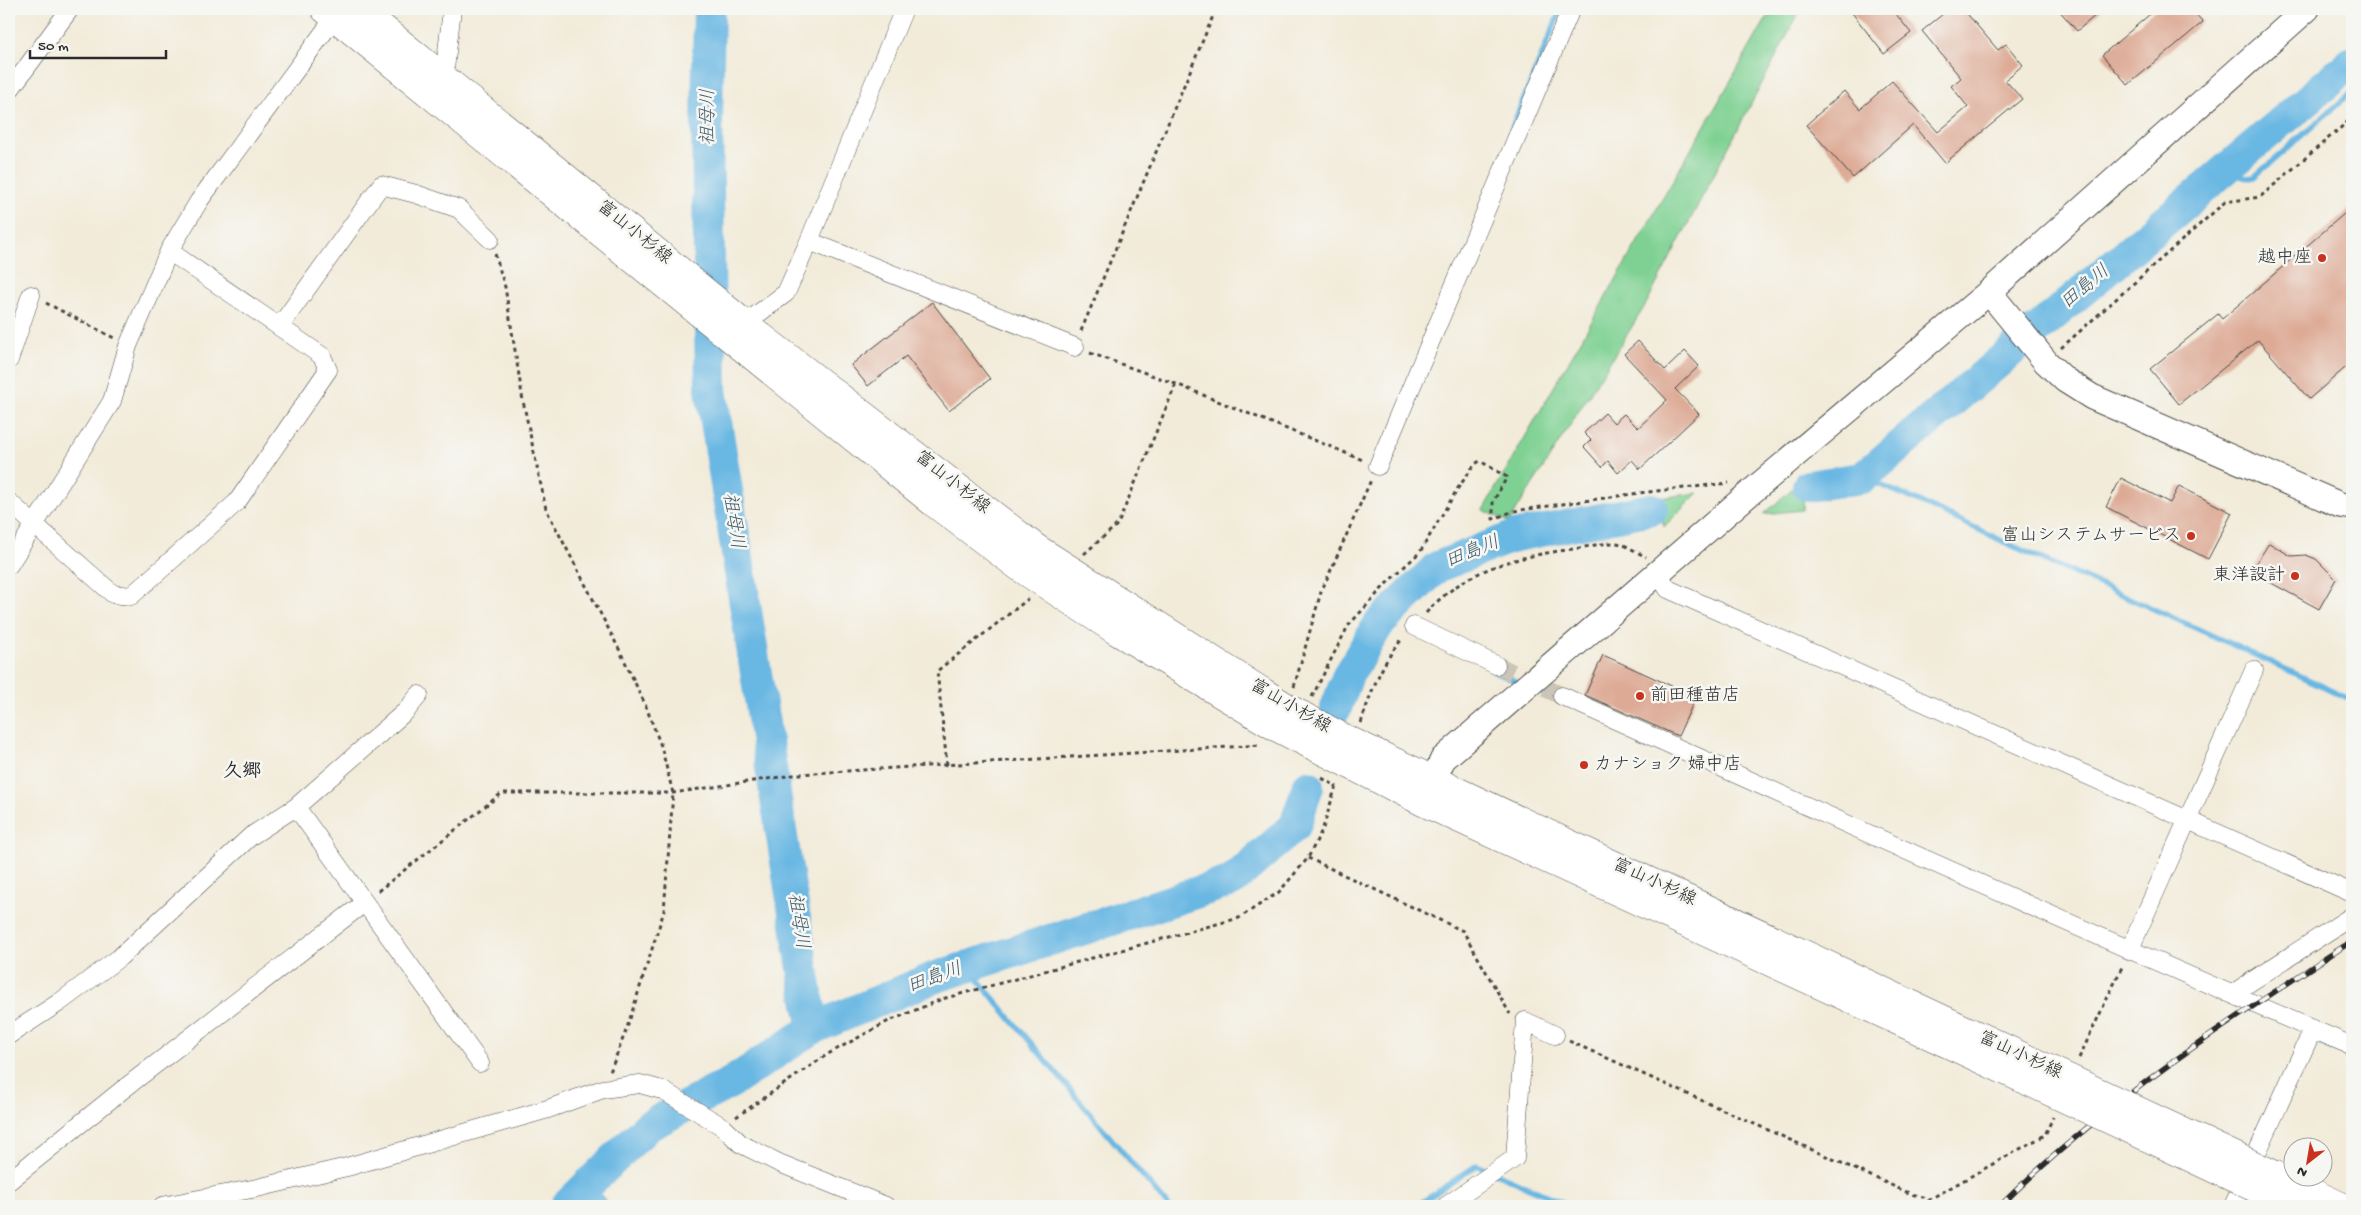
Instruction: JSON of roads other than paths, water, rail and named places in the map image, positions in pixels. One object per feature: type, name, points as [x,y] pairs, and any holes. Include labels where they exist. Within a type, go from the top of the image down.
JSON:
[{"type":"main road","name":"富山小杉線","points":[[340,12],[444,78],[692,281],[737,326],[934,503],[1030,574],[1114,630],[1276,727],[1428,790],[2270,1184],[2341,1206]]},
{"type":"main road","name":"富山小杉線","points":[[340,12],[694,309],[737,326],[1036,548],[1296,712],[1354,742],[1428,790]]},
{"type":"main road","name":"富山小杉線","points":[[2270,1184],[2293,1206]]},
{"type":"street","points":[[9,91],[70,9]]},
{"type":"street","points":[[444,78],[452,9]]},
{"type":"street","points":[[737,326],[755,316],[786,293],[904,9]]},
{"type":"street","points":[[1378,466],[1571,9]]},
{"type":"street","points":[[1428,790],[1443,759],[1744,498],[1990,292],[2303,10]]},
{"type":"street","points":[[9,565],[112,401],[128,346],[169,250],[199,201],[340,12]]},
{"type":"street","points":[[280,326],[382,185],[416,194],[459,210],[490,239]]},
{"type":"street","points":[[809,241],[1075,347]]},
{"type":"street","points":[[9,502],[113,594],[131,596],[237,502],[328,370],[322,356],[169,250]]},
{"type":"street","points":[[1990,292],[2043,358],[2065,380],[2092,397],[2340,505],[2352,507]]},
{"type":"street","points":[[9,360],[31,295]]},
{"type":"street","points":[[1658,572],[1668,588],[2352,893]]},
{"type":"street","points":[[1414,626],[1496,665]]},
{"type":"street","points":[[2129,951],[2254,670]]},
{"type":"street","points":[[9,1035],[60,1002],[120,958],[251,836],[296,807],[406,711],[419,695]]},
{"type":"street","points":[[1562,696],[2129,951],[2352,1046]]},
{"type":"street","points":[[296,807],[364,903],[444,1009],[480,1062]]},
{"type":"street","points":[[9,1181],[121,1091],[364,903]]},
{"type":"street","points":[[2232,994],[2352,916]]},
{"type":"street","points":[[1446,1206],[1515,1158],[1524,1021],[1555,1035]]},
{"type":"street","points":[[2233,1206],[2313,1029]]},
{"type":"street","points":[[162,1206],[257,1188],[347,1167],[548,1109],[603,1089],[640,1084],[662,1090],[723,1128],[740,1144],[779,1163],[886,1206]]},
{"type":"water","points":[[592,1186],[611,1206],[560,1206]]},
{"type":"waterway","name":"祖母川","points":[[709,9],[707,119],[711,390],[814,1028]]},
{"type":"waterway","points":[[1512,127],[1561,9]]},
{"type":"waterway","name":"田島川","points":[[1808,486],[1862,478],[2352,62]]},
{"type":"waterway","points":[[2230,166],[2240,176],[2246,178],[2254,177],[2352,92]]},
{"type":"waterway","points":[[1862,478],[1924,504],[2352,700]]},
{"type":"waterway","name":"田島川","points":[[1336,708],[1348,675],[1379,624],[1437,567],[1515,536],[1652,509]]},
{"type":"waterway","points":[[1492,670],[1520,683]]},
{"type":"waterway","points":[[1533,689],[1559,700]]},
{"type":"waterway","name":"田島川","points":[[566,1206],[648,1126],[732,1082],[814,1028],[933,978],[1232,881],[1295,826],[1308,786]]},
{"type":"waterway","points":[[968,968],[1168,1206]]},
{"type":"waterway","points":[[2311,1038],[2352,1057]]},
{"type":"waterway","points":[[1416,1206],[1477,1165],[1571,1206]]},
{"type":"tunnel","points":[[1496,665],[1562,696]]},
{"type":"railway","points":[[2000,1206],[2082,1132],[2169,1064],[2352,941]]},
{"type":"place","name":"越中座","points":[[2322,258]]},
{"type":"place","name":"富山システムサービス","points":[[2191,536]]},
{"type":"place","name":"東洋設計","points":[[2295,576]]},
{"type":"place","name":"前田種苗店","points":[[1640,696]]},
{"type":"place","name":"カナショク 婦中店","points":[[1584,765]]},
{"type":"district","name":"久郷","points":[[242,772]]}]
